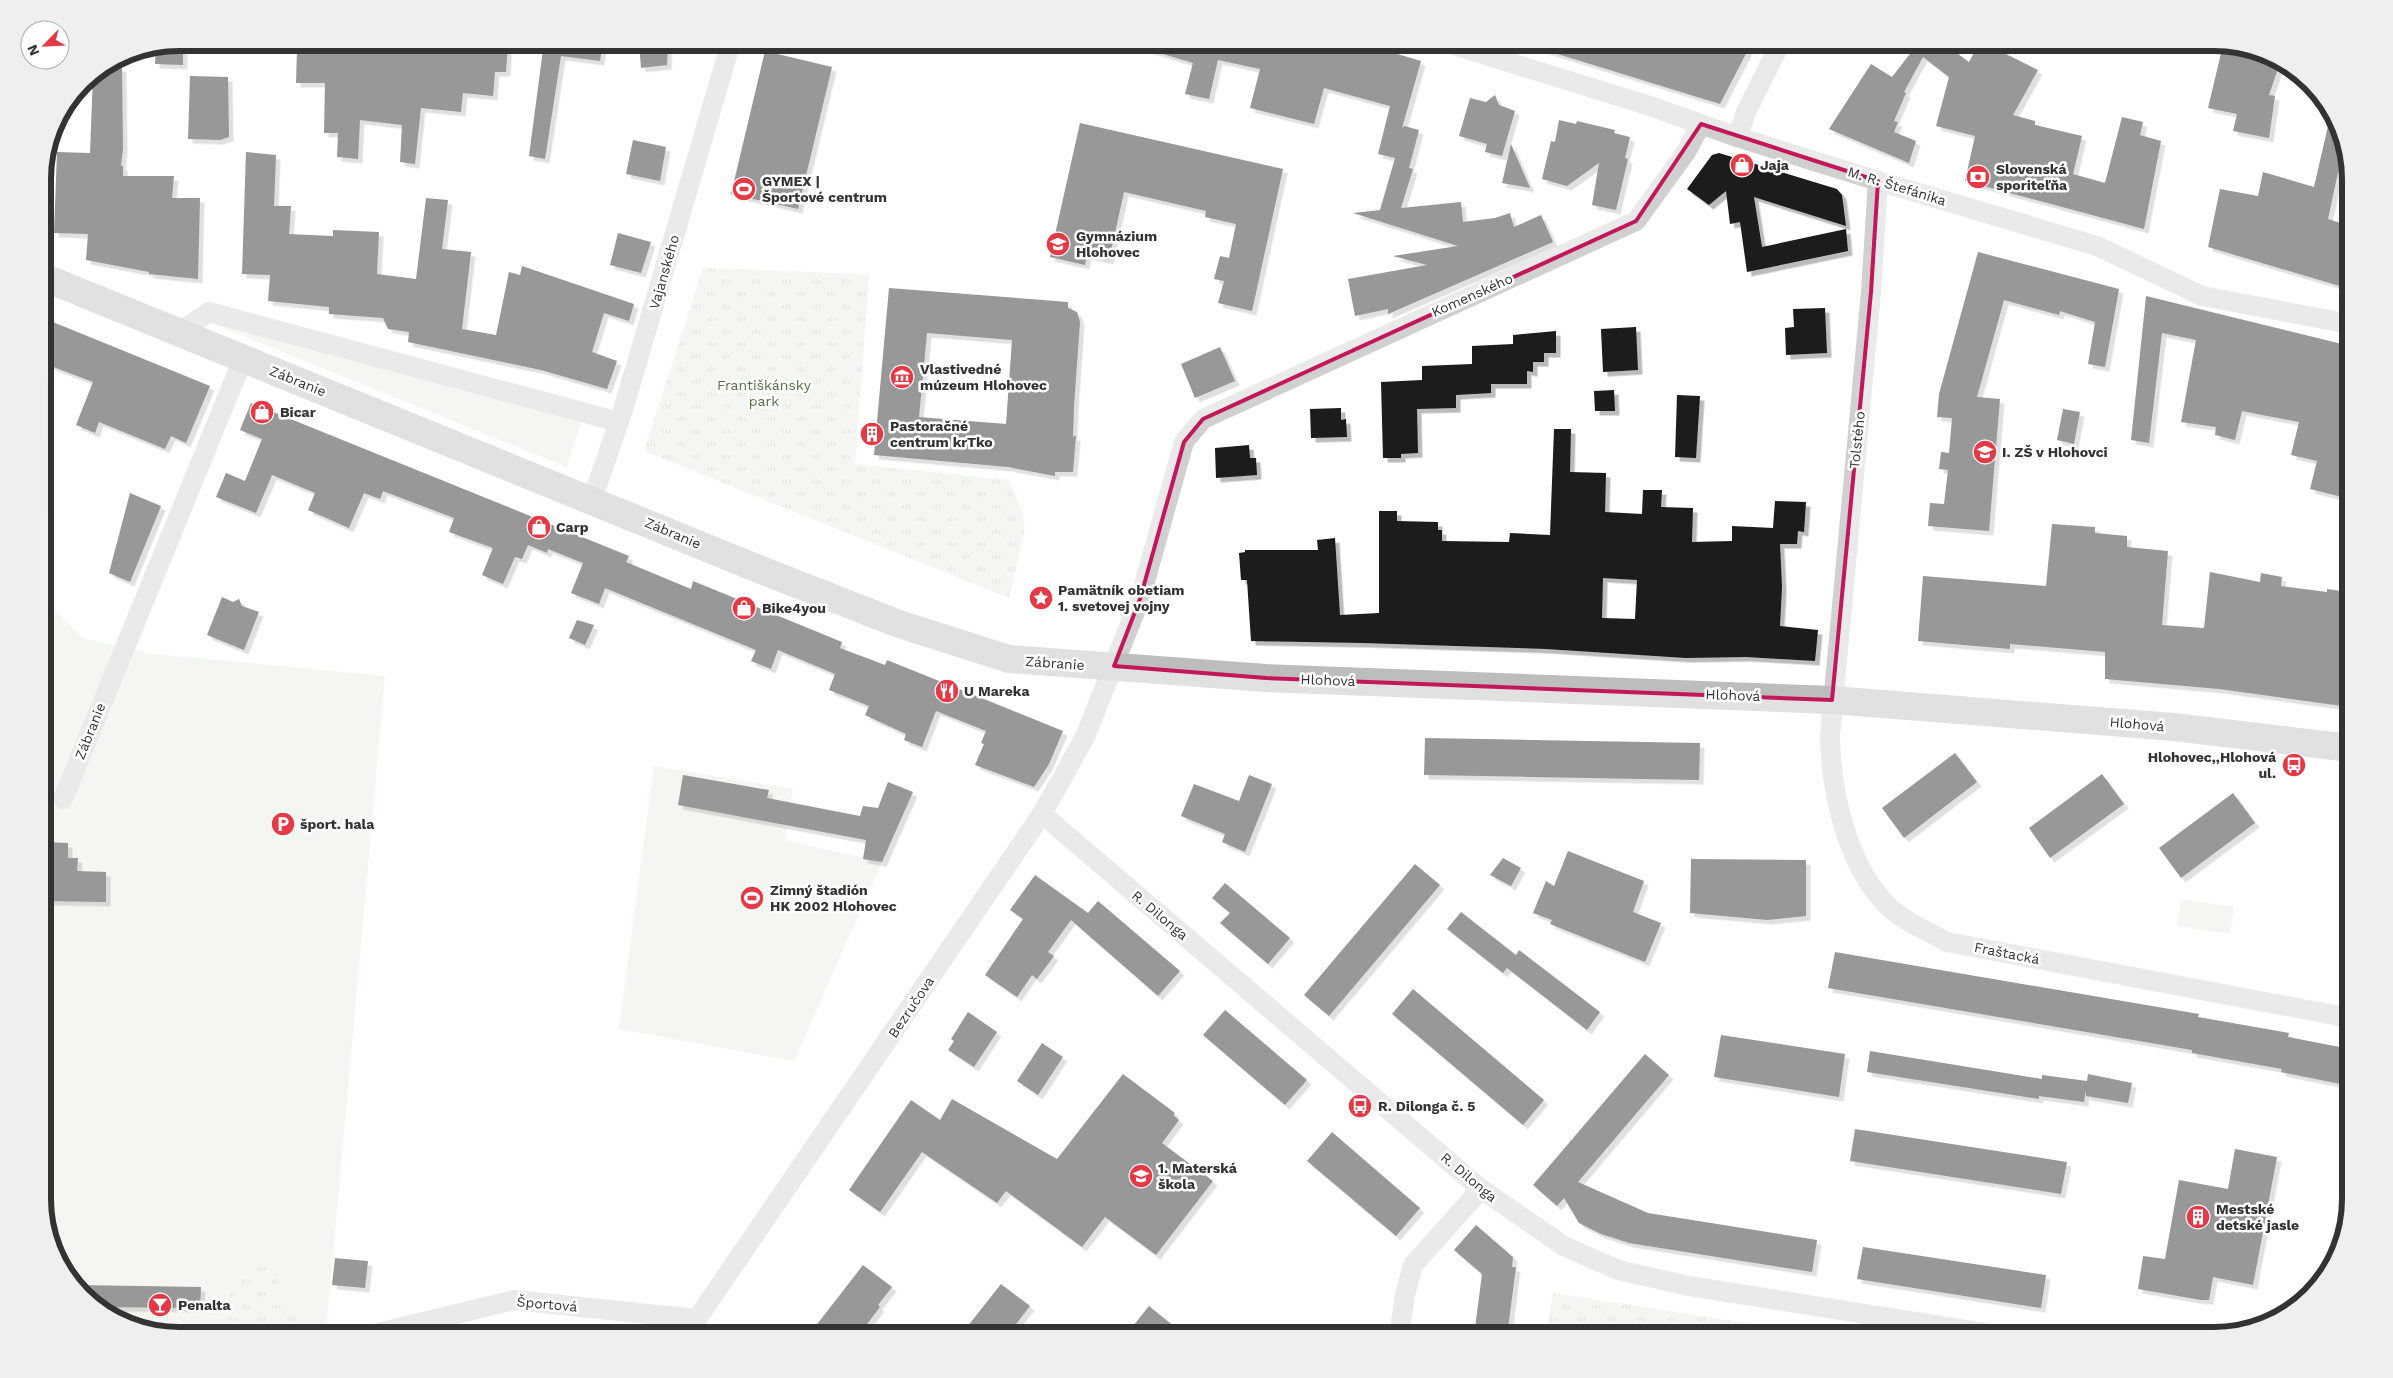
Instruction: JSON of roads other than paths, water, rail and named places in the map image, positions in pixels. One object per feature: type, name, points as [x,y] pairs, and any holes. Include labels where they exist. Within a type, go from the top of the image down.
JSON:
[{"type":"main road","name":"Zábranie","points":[[52,281],[765,571],[944,640],[1009,659],[1114,666]]},
{"type":"main road","name":"Hlohová","points":[[1114,666],[1266,678],[1832,700],[2174,727],[2342,747]]},
{"type":"street","name":"Vajanského","points":[[592,500],[619,422],[728,51]]},
{"type":"street","name":"M. R. Štefánika","points":[[1472,51],[1878,181],[2097,246],[2202,296],[2341,322]]},
{"type":"street","points":[[1737,136],[1747,110],[1776,51]]},
{"type":"street","name":"Komenského","points":[[1203,419],[1636,221],[1686,152],[1701,124]]},
{"type":"street","name":"Tolstého","points":[[1832,700],[1872,292],[1878,181]]},
{"type":"street","points":[[179,332],[208,312],[619,422]]},
{"type":"street","name":"Zábranie","points":[[63,799],[243,359]]},
{"type":"street","name":"Bezručova","points":[[692,1327],[1042,814],[1085,738],[1140,599],[1184,442],[1203,419]]},
{"type":"street","name":"Fraštacká","points":[[1832,700],[1830,746],[1840,815],[1859,863],[1873,889],[1889,907],[1903,918],[1947,942],[2342,1016]]},
{"type":"street","name":"R. Dilonga","points":[[1042,814],[1481,1189],[1564,1246],[1618,1270],[1689,1286],[1942,1327]]},
{"type":"street","points":[[1400,1327],[1405,1295],[1413,1265],[1481,1189]]},
{"type":"street","name":"Športová","points":[[406,1327],[514,1300],[692,1327]]},
{"type":"place","name":"Jaja","points":[[1742,165]]},
{"type":"place","name":"Slovenská sporiteľňa","points":[[1978,177]]},
{"type":"place","name":"GYMEX | Športové centrum","points":[[744,189]]},
{"type":"place","name":"Gymnázium Hlohovec","points":[[1058,244]]},
{"type":"place","name":"Vlastivedné múzeum Hlohovec","points":[[902,377]]},
{"type":"place","name":"Bicar","points":[[262,412]]},
{"type":"place","name":"Pastoračné centrum krTko","points":[[872,434]]},
{"type":"place","name":"I. ZŠ v Hlohovci","points":[[1985,452]]},
{"type":"place","name":"Carp","points":[[539,527]]},
{"type":"place","name":"Pamätník obetiam 1. svetovej vojny","points":[[1041,598]]},
{"type":"place","name":"Bike4you","points":[[744,608]]},
{"type":"place","name":"U Mareka","points":[[947,691]]},
{"type":"place","name":"Hlohovec,,Hlohová ul.","points":[[2294,765]]},
{"type":"place","name":"šport. hala","points":[[283,824]]},
{"type":"place","name":"Zimný štadión HK 2002 Hlohovec","points":[[752,898]]},
{"type":"place","name":"R. Dilonga č. 5","points":[[1360,1106]]},
{"type":"place","name":"1. Materská škola","points":[[1141,1176]]},
{"type":"place","name":"Mestské detské jasle","points":[[2198,1217]]},
{"type":"place","name":"Penalta","points":[[160,1305]]},
{"type":"park label","name":"Františkánsky park","points":[[764,394]]}]
